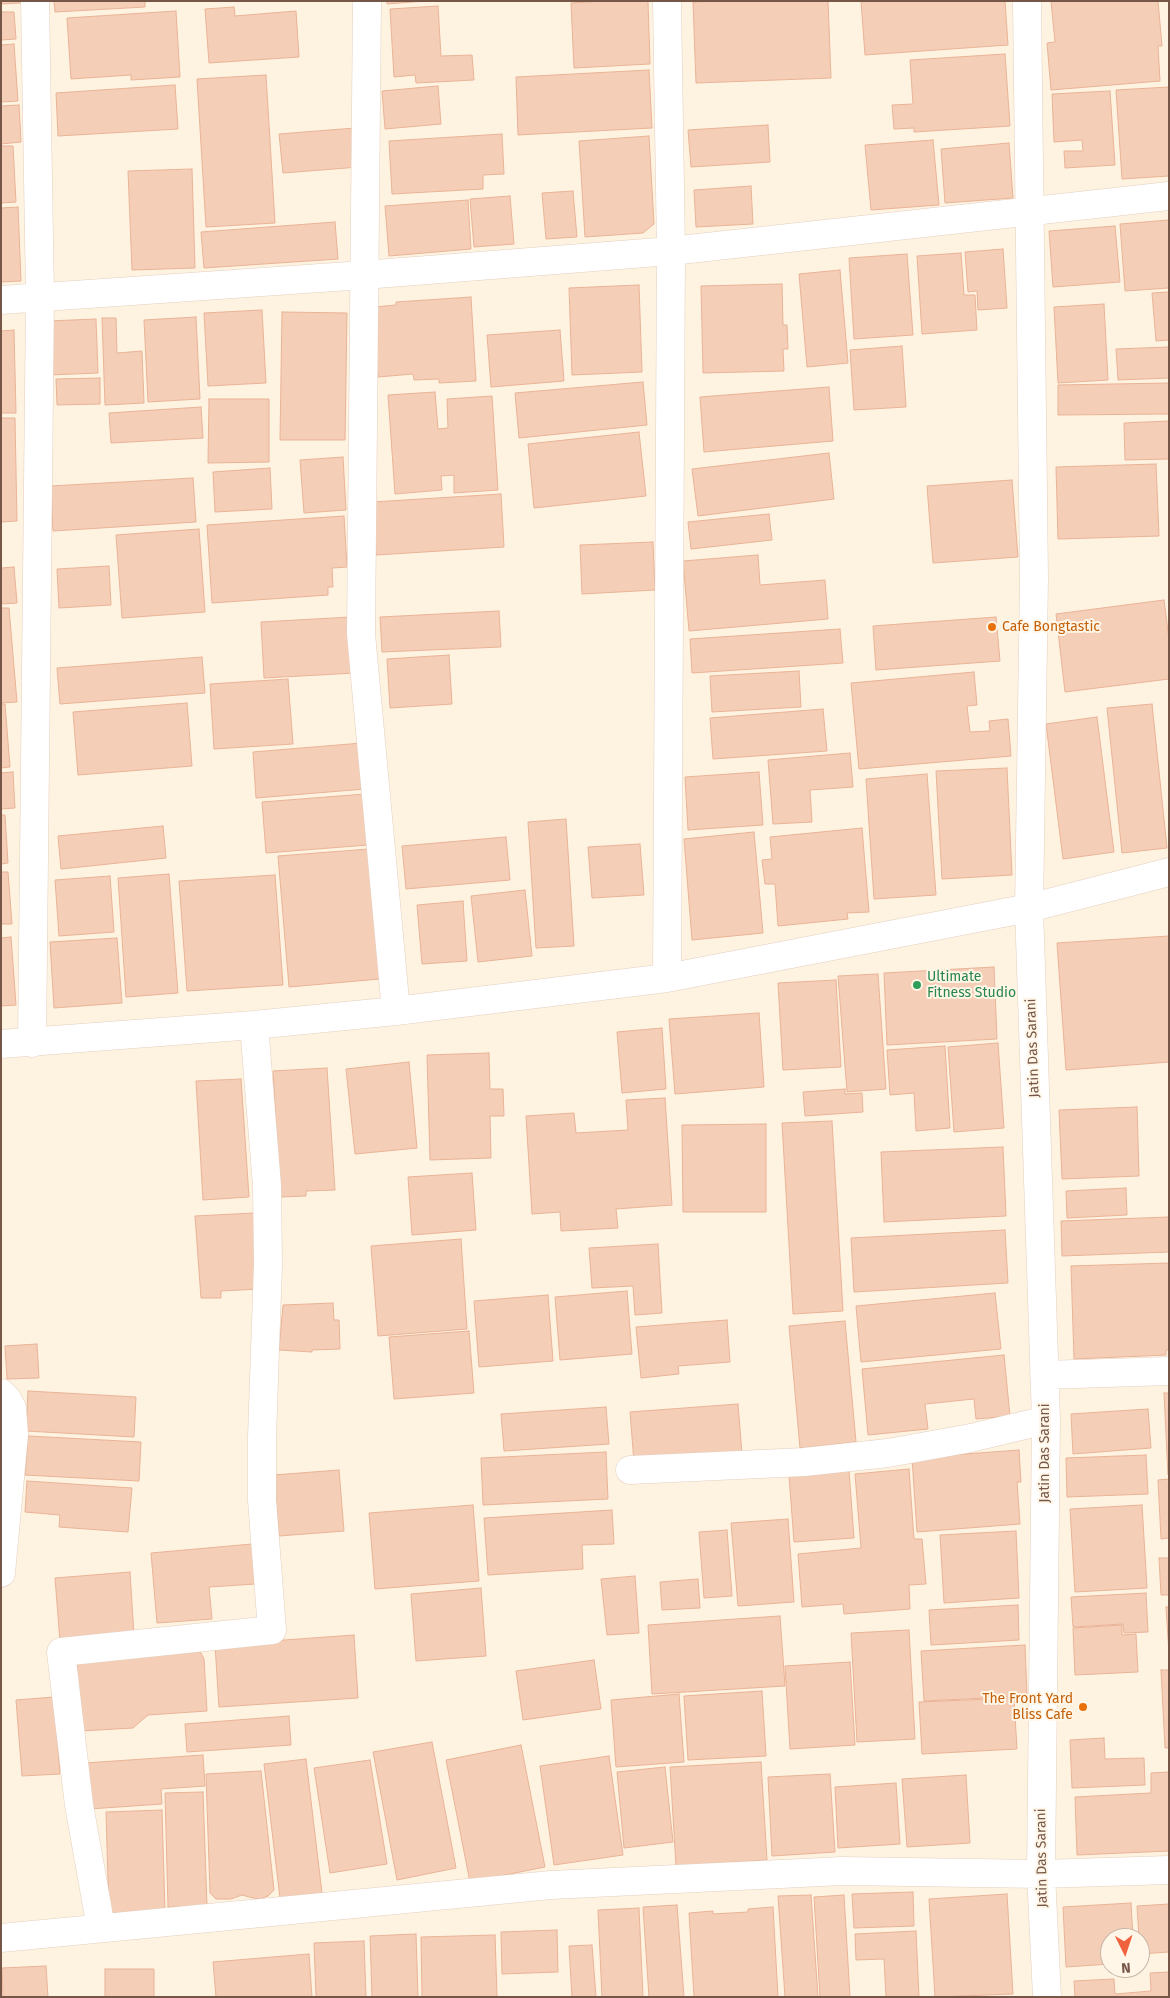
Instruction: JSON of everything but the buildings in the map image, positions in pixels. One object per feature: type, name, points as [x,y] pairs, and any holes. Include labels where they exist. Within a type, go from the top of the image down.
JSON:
[{"type":"street","points":[[32,1043],[40,297],[36,1]]},
{"type":"street","points":[[367,1],[362,634],[396,1011]]},
{"type":"street","points":[[667,978],[671,251],[668,1]]},
{"type":"street","name":"Jatin Das Sarani","points":[[1027,1],[1034,578],[1029,908],[1046,1420],[1041,1874],[1047,1997]]},
{"type":"street","points":[[1,300],[364,275],[671,251],[1169,196]]},
{"type":"street","points":[[1,1044],[254,1025],[396,1011],[667,978],[1029,908],[1169,872]]},
{"type":"street","points":[[100,1928],[79,1806],[62,1652],[272,1630],[262,1500],[262,1437],[268,1264],[267,1186],[254,1025]]},
{"type":"street","points":[[1044,1375],[1169,1372]]},
{"type":"street","points":[[1,1393],[7,1398],[12,1408],[14,1435],[1,1573]]},
{"type":"street","points":[[630,1470],[804,1462],[888,1453],[970,1438],[1046,1420]]},
{"type":"street","points":[[1,1938],[551,1885],[843,1870],[1041,1874],[1169,1870]]},
{"type":"place","name":"Cafe Bongtastic","points":[[992,627]]},
{"type":"place","name":"Ultimate Fitness Studio","points":[[917,985]]},
{"type":"place","name":"The Front Yard Bliss Cafe","points":[[1083,1707]]}]
